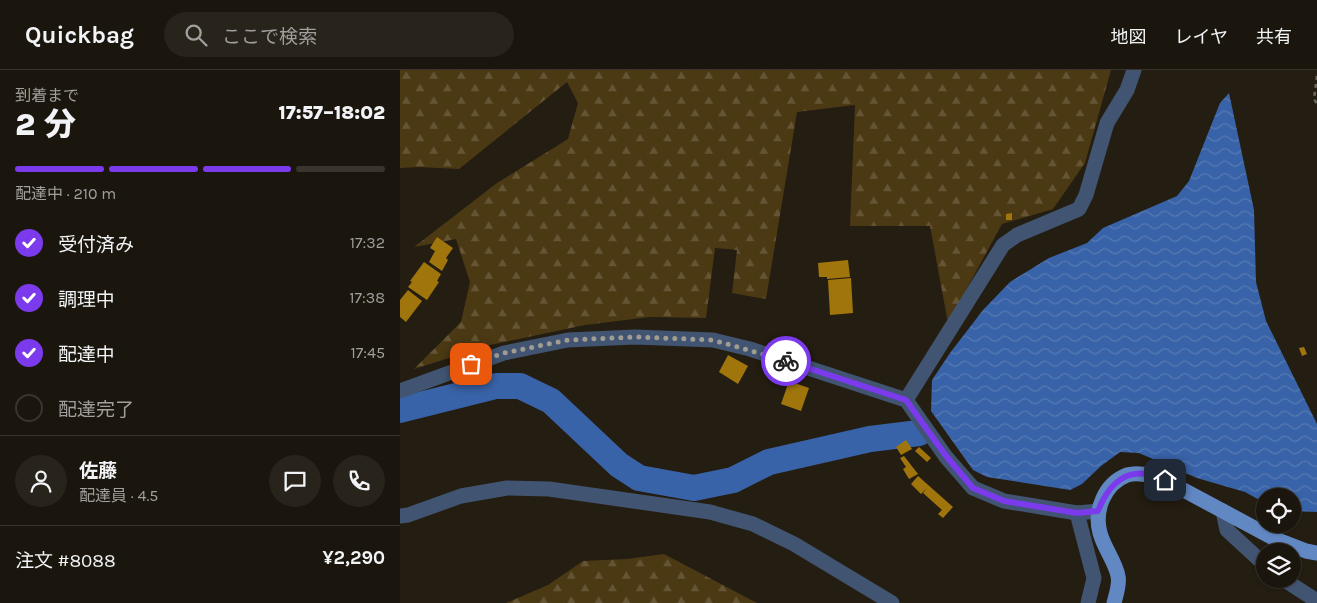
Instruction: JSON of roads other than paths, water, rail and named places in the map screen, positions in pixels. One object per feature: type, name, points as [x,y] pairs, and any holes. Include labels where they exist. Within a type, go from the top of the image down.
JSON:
[{"type":"main road","points":[[1114,603],[1118,577],[1113,563],[1104,548],[1099,531],[1098,511],[1104,496],[1113,485],[1128,475],[1146,474],[1165,480],[1275,539],[1306,551],[1317,553]]},
{"type":"street","points":[[906,400],[1003,245],[1018,235],[1079,208],[1086,195],[1107,124],[1127,90],[1134,70]]},
{"type":"street","points":[[400,391],[504,353],[568,340],[636,337],[713,340],[750,349],[906,400],[946,456],[973,488],[1004,501],[1077,513],[1098,511]]},
{"type":"street","points":[[400,516],[408,515],[461,496],[507,488],[549,488],[710,512],[753,524],[794,544],[892,603]]},
{"type":"street","points":[[1224,511],[1227,530],[1256,556]]},
{"type":"street","points":[[1077,513],[1094,578],[1088,603]]},
{"type":"street","points":[[1296,588],[1317,601]]},
{"type":"water","points":[[1229,93],[1254,210],[1256,282],[1266,321],[1317,424],[1317,512],[1301,511],[1301,488],[1256,488],[1256,498],[1245,492],[1197,478],[1139,453],[1120,452],[1101,466],[1082,484],[1070,490],[987,477],[973,470],[931,411],[932,380],[950,353],[983,310],[1010,282],[1049,258],[1087,243],[1103,228],[1177,196],[1189,181],[1220,103]]},
{"type":"waterway","points":[[400,410],[496,386],[520,386],[551,401],[619,465],[639,478],[694,488],[733,480],[769,462],[870,439],[919,433]]}]
